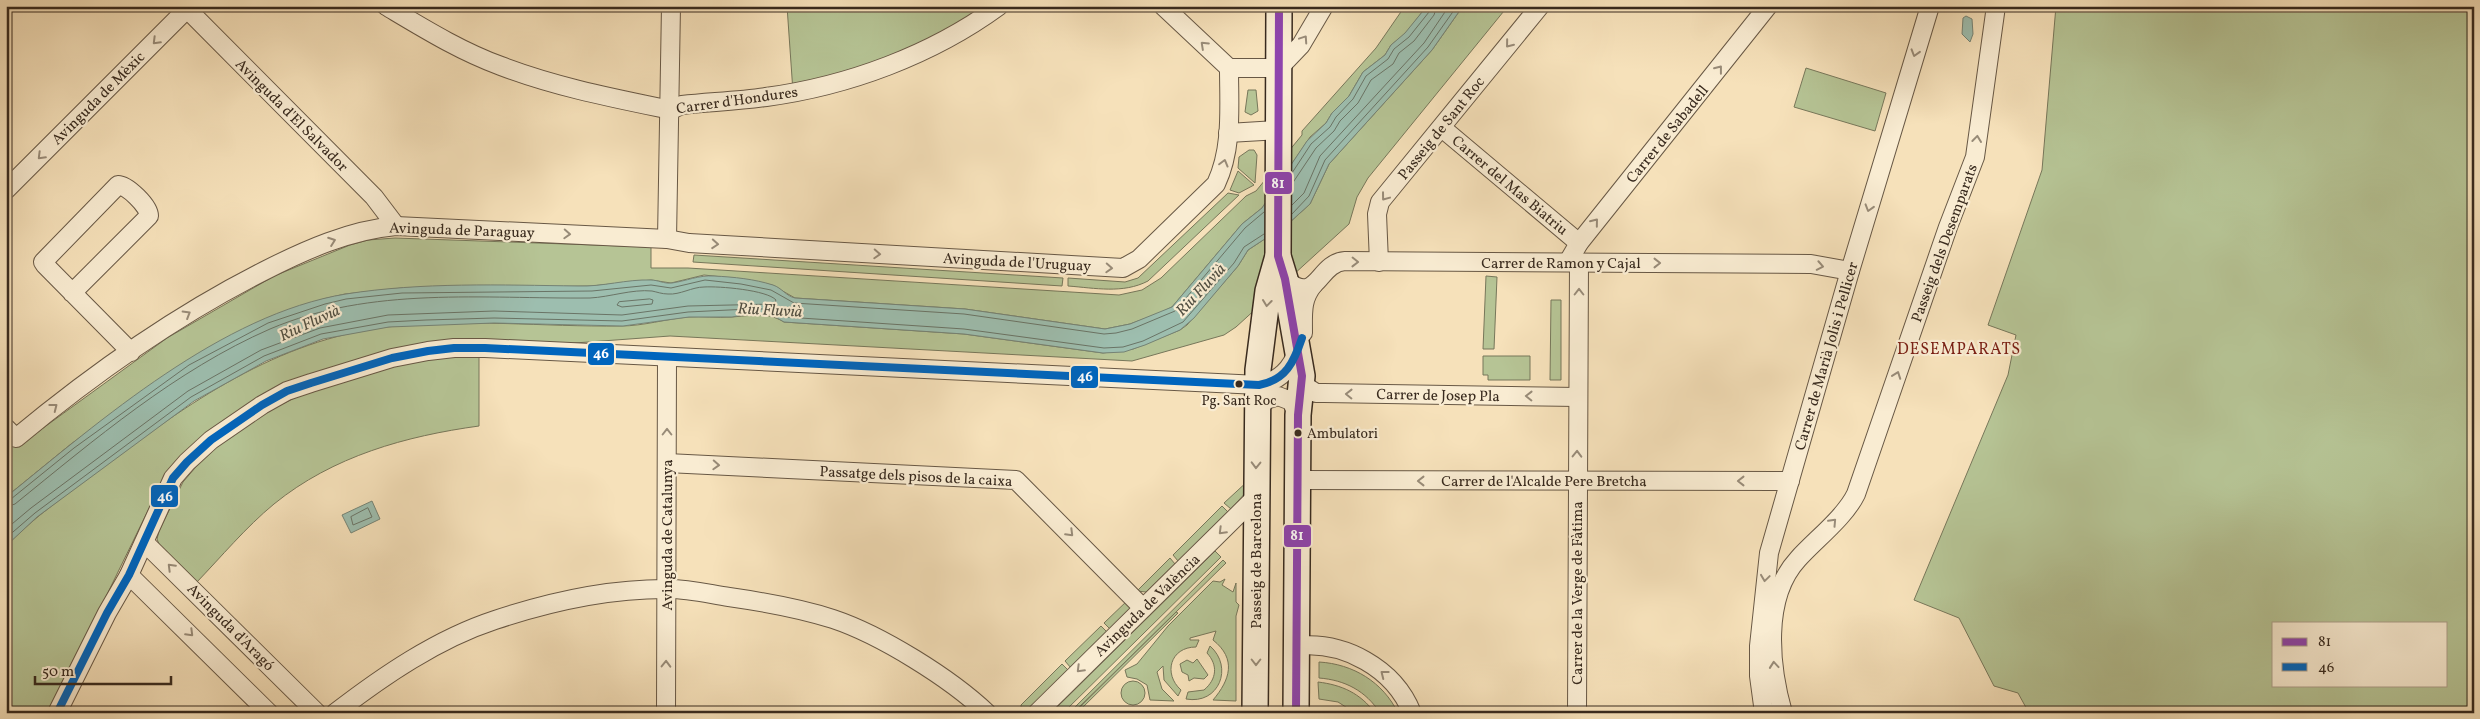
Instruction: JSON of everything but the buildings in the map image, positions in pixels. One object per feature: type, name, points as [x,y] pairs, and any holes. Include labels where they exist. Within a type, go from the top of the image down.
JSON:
[{"type":"main road","points":[[1279,6],[1278,165],[1282,267],[1290,316],[1300,344],[1302,380],[1298,415],[1296,713]]},
{"type":"main road","name":"Passeig de Barcelona","points":[[1255,713],[1257,410],[1261,337],[1270,283],[1282,267]]},
{"type":"street","name":"Carrer d'Hondures","points":[[386,6],[437,36],[499,66],[573,89],[671,110],[682,105],[766,97],[819,87],[872,72],[950,37],[999,6]]},
{"type":"street","points":[[667,239],[671,110],[671,6]]},
{"type":"street","points":[[1163,6],[1229,68],[1279,68],[1301,45],[1324,6]]},
{"type":"street","name":"Passeig de Sant Roc","points":[[1379,262],[1378,214],[1380,202],[1540,6]]},
{"type":"street","name":"Carrer de Sabadell","points":[[1573,262],[1579,243],[1768,6]]},
{"type":"street","name":"Carrer de Marià Jolis i Pellicer","points":[[1764,713],[1759,676],[1761,609],[1769,553],[1850,271],[1930,6]]},
{"type":"street","name":"Passeig dels Desemparats","points":[[1783,713],[1773,667],[1773,628],[1779,595],[1796,562],[1849,506],[1856,494],[1948,227],[1975,157],[1996,6]]},
{"type":"street","name":"Avinguda de Mèxic","points":[[6,190],[187,7]]},
{"type":"street","name":"Avinguda d'El Salvador","points":[[187,7],[374,197],[396,226]]},
{"type":"street","name":"Avinguda de l'Uruguay","points":[[667,239],[689,243],[1123,268],[1139,259],[1212,189],[1222,169],[1228,133],[1229,68]]},
{"type":"street","name":"Carrer del Mas Biatriu","points":[[1442,128],[1579,243]]},
{"type":"street","points":[[1228,133],[1278,130]]},
{"type":"street","points":[[72,293],[149,216],[147,209],[124,186],[118,185],[44,259],[44,265],[72,293],[131,352]]},
{"type":"street","name":"Avinguda de Paraguay","points":[[11,433],[56,406],[131,352],[212,299],[282,262],[362,231],[396,226],[667,239]]},
{"type":"street","name":"Carrer de Ramon y Cajal","points":[[1300,344],[1303,302],[1306,294],[1337,262],[1811,264],[1850,271]]},
{"type":"street","name":"Carrer de la Verge de Fàtima","points":[[1573,262],[1578,397],[1578,713]]},
{"type":"street","points":[[1282,267],[1300,289],[1307,289],[1314,284]]},
{"type":"street","points":[[57,713],[103,620],[130,575],[173,478],[187,462],[211,440],[262,405],[310,383],[392,358],[454,348],[1259,385],[1280,378],[1293,364],[1300,344]]},
{"type":"street","name":"Avinguda de Catalunya","points":[[666,713],[667,358]]},
{"type":"street","name":"Carrer de Josep Pla","points":[[1302,380],[1316,392],[1324,393],[1578,397]]},
{"type":"street","points":[[1257,410],[1266,400],[1278,396],[1291,401],[1298,415]]},
{"type":"street","name":"Passatge dels pisos de la caixa","points":[[667,462],[1016,480],[1143,608]]},
{"type":"street","name":"Carrer de l'Alcalde Pere Bretcha","points":[[1298,480],[1560,482],[1577,479],[1790,481]]},
{"type":"street","name":"Avinguda de València","points":[[1037,713],[1256,497]]},
{"type":"street","name":"Avinguda d'Aragó","points":[[144,543],[317,713]]},
{"type":"street","points":[[130,575],[269,713]]},
{"type":"street","points":[[336,713],[404,665],[453,637],[494,620],[556,603],[608,593],[667,589],[777,605],[834,620],[878,640],[928,668],[987,713]]},
{"type":"street","points":[[1297,646],[1315,644],[1332,647],[1369,663],[1394,682],[1412,713]]},
{"type":"green space","points":[[787,6],[999,6],[968,27],[793,92]]},
{"type":"green space","points":[[1405,6],[1427,6],[1405,34],[1391,45],[1385,55],[1363,72],[1349,96],[1332,113],[1326,123],[1310,137],[1262,208],[1242,224],[1172,307],[1130,324],[1105,329],[965,309],[795,298],[772,285],[704,275],[671,283],[651,280],[591,286],[402,288],[345,294],[323,299],[266,319],[187,361],[71,444],[6,497],[6,436],[17,447],[167,338],[274,276],[350,245],[368,240],[395,238],[651,247],[651,268],[688,268],[1119,295],[1142,290],[1161,278],[1246,196],[1256,191],[1302,135],[1302,131],[1376,48]]},
{"type":"green space","points":[[1463,6],[1508,6],[1368,178],[1357,197],[1349,224],[1236,327],[1224,335],[1132,361],[670,336],[561,344],[445,342],[312,374],[258,397],[222,422],[162,482],[49,713],[6,713],[6,546],[52,505],[167,420],[235,378],[271,360],[308,345],[347,334],[416,324],[475,323],[621,326],[688,317],[758,315],[771,316],[784,322],[964,334],[1103,353],[1133,349],[1180,330],[1187,325],[1238,266],[1248,250],[1289,223],[1310,204],[1329,164],[1432,50]]},
{"type":"green space","points":[[2056,6],[2474,6],[2474,713],[2029,713],[2018,693],[1994,686],[1959,618],[1914,600],[2008,375],[2016,335],[1988,325],[2042,170]]},
{"type":"green space","points":[[1806,68],[1886,93],[1875,131],[1794,107]]},
{"type":"green space","points":[[1248,90],[1256,90],[1258,111],[1251,115],[1245,112]]},
{"type":"green space","points":[[1249,150],[1254,150],[1257,155],[1255,183],[1238,168],[1239,157]]},
{"type":"green space","points":[[1238,171],[1254,185],[1239,193],[1230,190]]},
{"type":"green space","points":[[1228,193],[1239,195],[1148,281],[1129,288],[1119,289],[1068,286],[1068,278],[1125,282],[1138,278]]},
{"type":"green space","points":[[694,255],[1063,278],[1062,286],[693,262]]},
{"type":"green space","points":[[1486,276],[1497,277],[1494,349],[1483,349]]},
{"type":"green space","points":[[1551,300],[1561,300],[1561,380],[1550,380]]},
{"type":"green space","points":[[1483,356],[1530,356],[1530,380],[1488,380],[1488,375],[1483,375]]},
{"type":"green space","points":[[442,357],[479,357],[479,426],[398,442],[346,461],[321,473],[297,487],[274,504],[244,532],[196,583],[159,544],[157,539],[159,531],[183,482],[219,445],[270,410],[305,393],[393,366]]},
{"type":"green space","points":[[1249,480],[1247,491],[1231,509],[1224,503]]},
{"type":"green space","points":[[1222,506],[1228,512],[1178,561],[1173,555]]},
{"type":"green space","points":[[1215,551],[1221,557],[1063,713],[1051,713]]},
{"type":"green space","points":[[1170,558],[1175,564],[1146,592],[1137,591]]},
{"type":"green space","points":[[1223,560],[1226,563],[1073,713],[1069,713]]},
{"type":"green space","points":[[1225,579],[1222,585],[1233,592],[1236,583],[1236,602],[1239,605],[1236,616],[1236,701],[1213,700],[1224,685],[1228,670],[1226,655],[1213,640],[1216,631],[1190,638],[1190,640],[1199,640],[1196,647],[1180,651],[1175,656],[1171,669],[1175,684],[1181,690],[1178,696],[1164,680],[1163,666],[1157,672],[1162,689],[1174,701],[1150,700],[1147,685],[1137,679],[1127,677],[1125,670],[1137,664],[1168,626],[1213,581],[1220,582]]},
{"type":"green space","points":[[1129,599],[1130,608],[1110,629],[1104,623]]},
{"type":"green space","points":[[1176,612],[1178,613],[1077,713],[1074,713]]},
{"type":"green space","points":[[1101,626],[1107,632],[1071,668],[1065,661]]},
{"type":"green space","points":[[1210,646],[1221,664],[1222,674],[1219,683],[1207,696],[1197,699],[1186,699],[1188,692],[1204,690],[1214,677],[1213,662],[1207,653]]},
{"type":"green space","points":[[1197,659],[1208,675],[1204,679],[1194,678],[1189,681],[1188,675],[1182,672],[1180,664],[1187,660],[1193,663]]},
{"type":"green space","points":[[1319,662],[1344,666],[1366,677],[1384,692],[1398,713],[1380,713],[1368,699],[1354,688],[1338,681],[1319,678]]},
{"type":"green space","points":[[1062,664],[1068,670],[1025,713],[1021,713],[1021,705]]},
{"type":"green space","points":[[1133,681],[1138,682],[1144,688],[1144,698],[1138,704],[1133,705],[1128,704],[1122,698],[1121,693],[1122,688],[1128,682]]},
{"type":"green space","points":[[1318,682],[1335,685],[1350,691],[1363,700],[1375,713],[1355,713],[1338,702],[1319,699]]},
{"type":"water","name":"Riu Fluvià","points":[[1427,6],[1463,6],[1432,50],[1329,164],[1310,204],[1289,223],[1248,250],[1238,266],[1194,318],[1180,330],[1145,345],[1124,352],[1103,353],[964,334],[784,322],[770,314],[749,314],[732,317],[689,317],[623,326],[494,323],[389,327],[323,339],[266,361],[194,401],[37,517],[6,546],[6,497],[123,404],[165,374],[209,347],[254,323],[300,305],[346,294],[433,286],[587,286],[642,280],[669,283],[703,276],[714,276],[766,283],[776,286],[789,296],[795,298],[965,309],[1105,329],[1130,324],[1172,307],[1242,224],[1262,208],[1307,141],[1326,123],[1332,113],[1349,96],[1363,72],[1385,55],[1391,45],[1405,33]]},
{"type":"water","points":[[1966,16],[1972,19],[1973,34],[1970,42],[1962,34],[1963,18]]},
{"type":"water","points":[[372,501],[380,519],[351,533],[342,515]]},
{"type":"transit line","name":"81","points":[[1279,6],[1278,256],[1285,279],[1302,376],[1298,415],[1296,713]]},
{"type":"transit line","name":"46","points":[[57,713],[107,613],[129,575],[173,478],[187,462],[211,440],[262,405],[287,391],[392,358],[454,348],[485,348],[1259,385],[1276,379],[1288,369],[1296,355],[1302,338]]},
{"type":"place","name":"Pg. Sant Roc","points":[[1239,384]]},
{"type":"place","name":"Ambulatori","points":[[1298,433]]},
{"type":"district","name":"DESEMPARATS","points":[[1959,348]]}]
